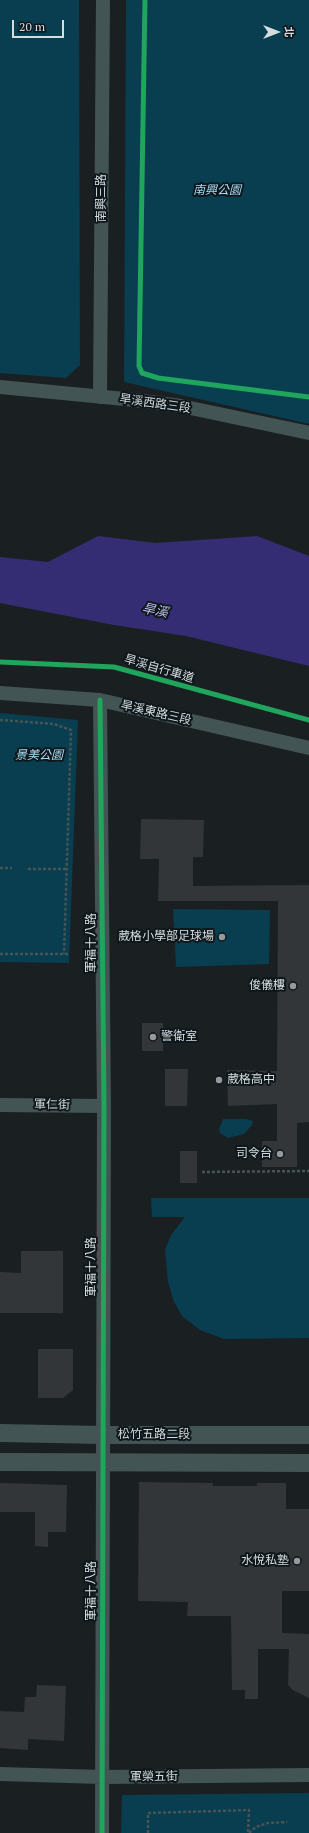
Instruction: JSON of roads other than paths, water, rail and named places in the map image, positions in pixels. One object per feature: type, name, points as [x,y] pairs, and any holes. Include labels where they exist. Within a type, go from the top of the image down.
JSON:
[{"type":"street","name":"南興三路","points":[[100,397],[103,0]]},
{"type":"street","name":"旱溪西路三段","points":[[0,387],[181,406],[309,433]]},
{"type":"street","name":"旱溪東路三段","points":[[0,693],[100,700],[309,748]]},
{"type":"street","name":"軍福十八路","points":[[100,700],[104,1106],[102,1833]]},
{"type":"street","name":"軍仁街","points":[[0,1105],[104,1106]]},
{"type":"street","name":"松竹五路二段","points":[[0,1433],[102,1435],[309,1435]]},
{"type":"street","points":[[0,1462],[102,1464],[309,1463]]},
{"type":"street","name":"軍榮五街","points":[[0,1774],[102,1777],[309,1775]]},
{"type":"water","name":"旱溪","points":[[98,536],[155,543],[257,536],[309,556],[309,666],[186,636],[114,625],[0,603],[0,557],[48,562]]},
{"type":"place","name":"葳格小學部足球場","points":[[222,937]]},
{"type":"place","name":"俊儀樓","points":[[293,986]]},
{"type":"place","name":"警衛室","points":[[153,1037]]},
{"type":"place","name":"葳格高中","points":[[219,1080]]},
{"type":"place","name":"司令台","points":[[280,1154]]},
{"type":"place","name":"水悅私塾","points":[[297,1561]]},
{"type":"park label","name":"南興公園","points":[[217,191]]},
{"type":"park label","name":"景美公園","points":[[39,756]]}]
